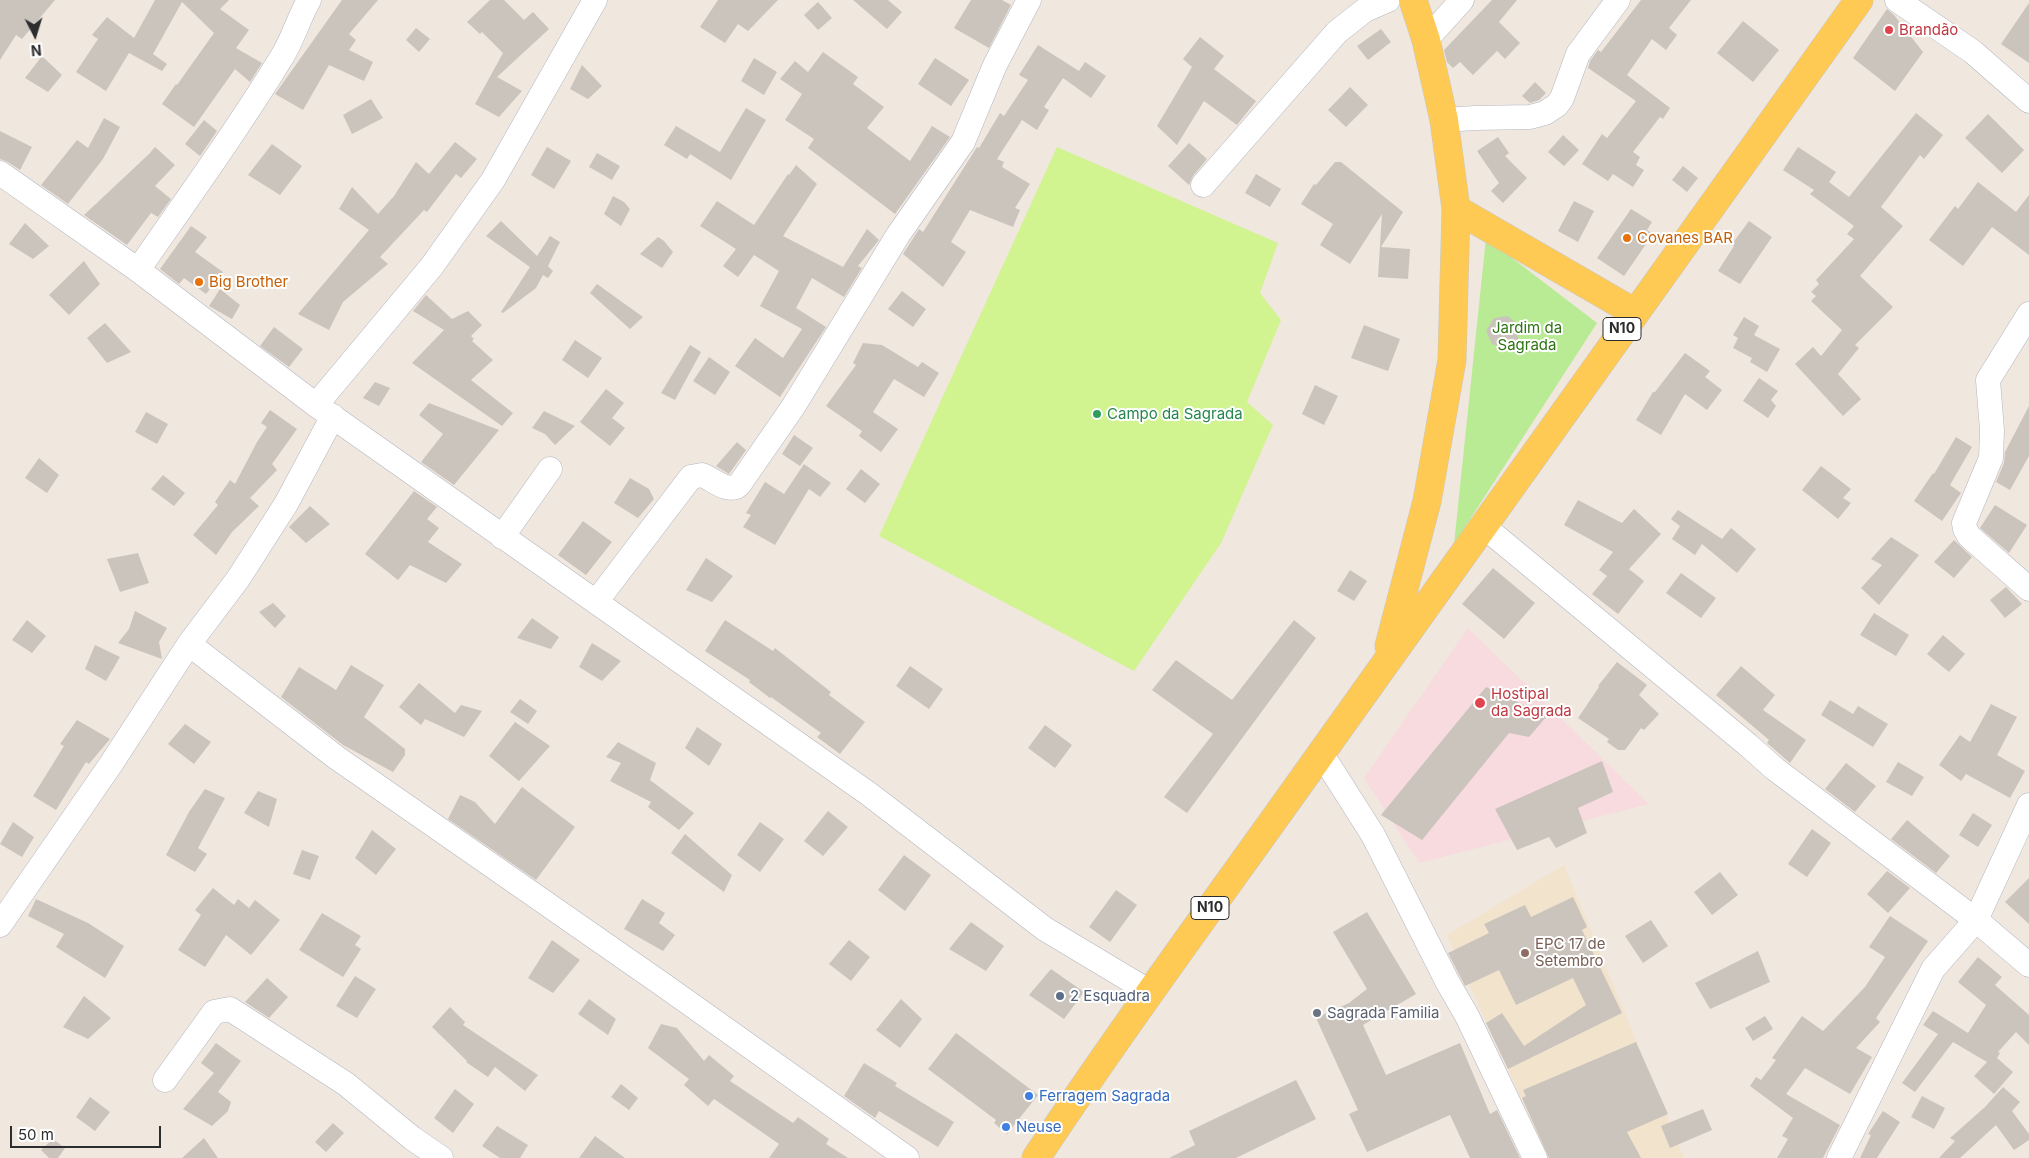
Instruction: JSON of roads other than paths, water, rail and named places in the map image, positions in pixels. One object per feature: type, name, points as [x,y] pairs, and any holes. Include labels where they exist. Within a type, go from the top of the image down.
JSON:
[{"type":"main road","name":"N10","points":[[1386,660],[1427,501],[1452,360],[1456,209],[1444,120],[1426,40],[1413,0]]},
{"type":"main road","name":"N10","points":[[1036,1158],[1086,1082],[1858,0]]},
{"type":"main road","points":[[1456,209],[1634,312]]},
{"type":"street","points":[[138,270],[224,145],[284,53],[298,18],[309,0]]},
{"type":"street","points":[[0,925],[111,764],[190,644],[238,579],[286,504],[325,410],[494,180],[596,0]]},
{"type":"street","points":[[596,602],[692,477],[702,475],[728,489],[739,485],[793,407],[898,235],[963,142],[995,65],[1029,0]]},
{"type":"street","points":[[1203,185],[1337,32],[1365,10],[1388,0]]},
{"type":"street","points":[[1426,40],[1462,0]]},
{"type":"street","points":[[1444,120],[1530,118],[1545,113],[1557,105],[1562,98],[1572,66],[1578,54],[1618,0]]},
{"type":"street","points":[[1897,0],[1973,52],[2029,101]]},
{"type":"street","points":[[0,173],[138,270],[325,410],[502,537],[676,656],[869,794],[1045,929],[1150,992]]},
{"type":"street","points":[[2029,314],[1988,380],[1992,430],[1991,458],[1964,523],[1965,530],[1969,536],[2029,589]]},
{"type":"street","points":[[502,537],[550,469]]},
{"type":"street","points":[[1482,525],[1775,769],[1976,920],[2029,965]]},
{"type":"street","points":[[190,644],[337,758],[662,984],[907,1158]]},
{"type":"street","points":[[1321,753],[1373,835],[1448,983],[1467,1016],[1535,1158]]},
{"type":"street","points":[[1839,1158],[1933,969],[1976,920],[2029,805]]},
{"type":"street","points":[[165,1080],[214,1012],[230,1010],[346,1084],[412,1138],[441,1158]]},
{"type":"place","name":"Brandão","points":[[1889,30]]},
{"type":"place","name":"Covanes BAR","points":[[1627,238]]},
{"type":"place","name":"Big Brother","points":[[199,282]]},
{"type":"place","name":"Campo da Sagrada","points":[[1097,414]]},
{"type":"place","name":"Hostipal da Sagrada","points":[[1480,703]]},
{"type":"place","name":"EPC 17 de Setembro","points":[[1525,953]]},
{"type":"place","name":"2 Esquadra","points":[[1060,996]]},
{"type":"place","name":"Sagrada Familia","points":[[1317,1013]]},
{"type":"place","name":"Ferragem Sagrada","points":[[1029,1096]]},
{"type":"place","name":"Neuse","points":[[1006,1127]]},
{"type":"park label","name":"Jardim da Sagrada","points":[[1527,336]]}]
